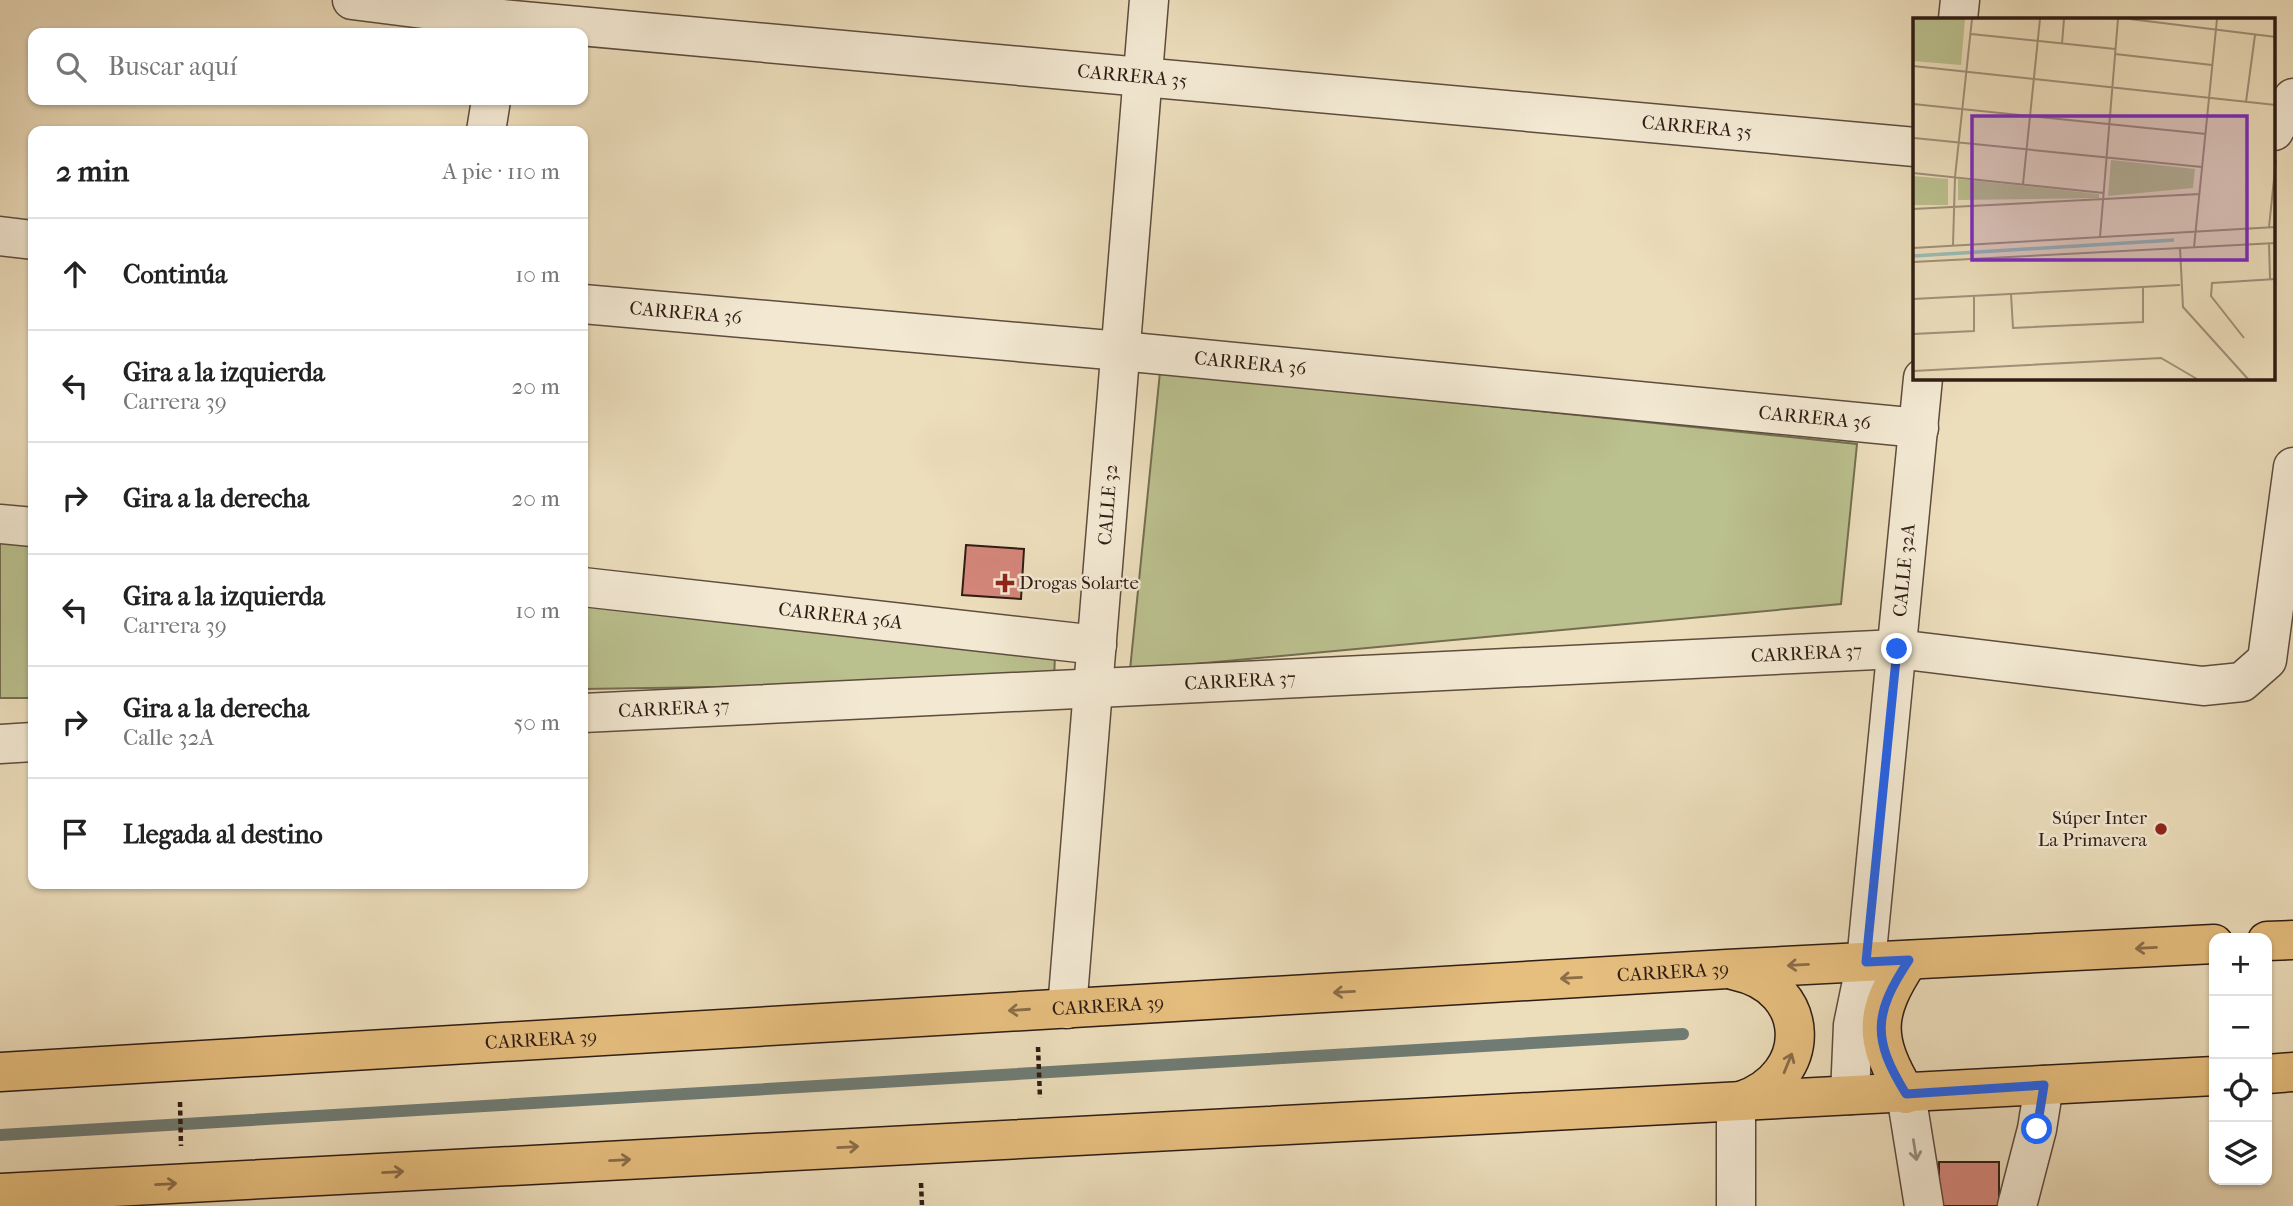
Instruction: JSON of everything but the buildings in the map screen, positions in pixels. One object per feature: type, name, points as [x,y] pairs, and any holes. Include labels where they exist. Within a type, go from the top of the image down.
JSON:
[{"type":"main road","points":[[2272,941],[2293,940]]},
{"type":"main road","name":"CARRERA 39","points":[[0,1072],[1727,969],[2209,944]]},
{"type":"main road","points":[[1906,1094],[1887,1063],[1880,1027],[1888,991],[1909,960]]},
{"type":"main road","points":[[1727,969],[1756,975],[1779,992],[1793,1017],[1794,1046],[1784,1073],[1763,1093],[1736,1103]]},
{"type":"main road","points":[[2272,1074],[2293,1072]]},
{"type":"main road","points":[[0,1193],[2209,1076]]},
{"type":"street","name":"CARRERA 35","points":[[352,0],[1143,79],[1913,147]]},
{"type":"street","name":"CALLE 32","points":[[1067,1009],[1149,0]]},
{"type":"street","points":[[1958,18],[1960,0]]},
{"type":"street","points":[[2276,128],[2293,98]]},
{"type":"street","points":[[487,126],[490,105]]},
{"type":"street","points":[[0,236],[28,239]]},
{"type":"street","name":"CARRERA 36","points":[[588,304],[1121,351],[1919,428]]},
{"type":"street","name":"CALLE 32A","points":[[1850,1095],[1853,1025],[1866,962],[1923,380]]},
{"type":"street","name":"CARRERA 37","points":[[588,713],[1093,686],[1897,649],[2203,686],[2242,682],[2267,660],[2293,467]]},
{"type":"street","points":[[0,524],[28,527]]},
{"type":"street","name":"CARRERA 36A","points":[[588,588],[1097,645]]},
{"type":"street","points":[[0,744],[28,742]]},
{"type":"street","points":[[2017,1206],[2037,1129],[2044,1085]]},
{"type":"street","points":[[1906,1094],[1924,1206]]},
{"type":"street","points":[[1736,1103],[1736,1206]]},
{"type":"path","points":[[1038,1046],[1040,1094]]},
{"type":"path","points":[[180,1089],[181,1149]]},
{"type":"green space","points":[[1160,372],[1857,444],[1841,604],[1130,670]]},
{"type":"green space","points":[[0,542],[28,545],[28,698],[0,698]]},
{"type":"green space","points":[[588,605],[1055,654],[1054,682],[588,689]]},
{"type":"waterway","points":[[0,1135],[1683,1034]]},
{"type":"place","name":"Drogas Solarte","points":[[1005,583]]},
{"type":"place","name":"Súper Inter La Primavera","points":[[2161,829]]},
{"type":"route","points":[[1897,649],[1866,962],[1909,960],[1888,991],[1880,1027],[1887,1063],[1906,1094],[2044,1085],[2037,1129]]}]
